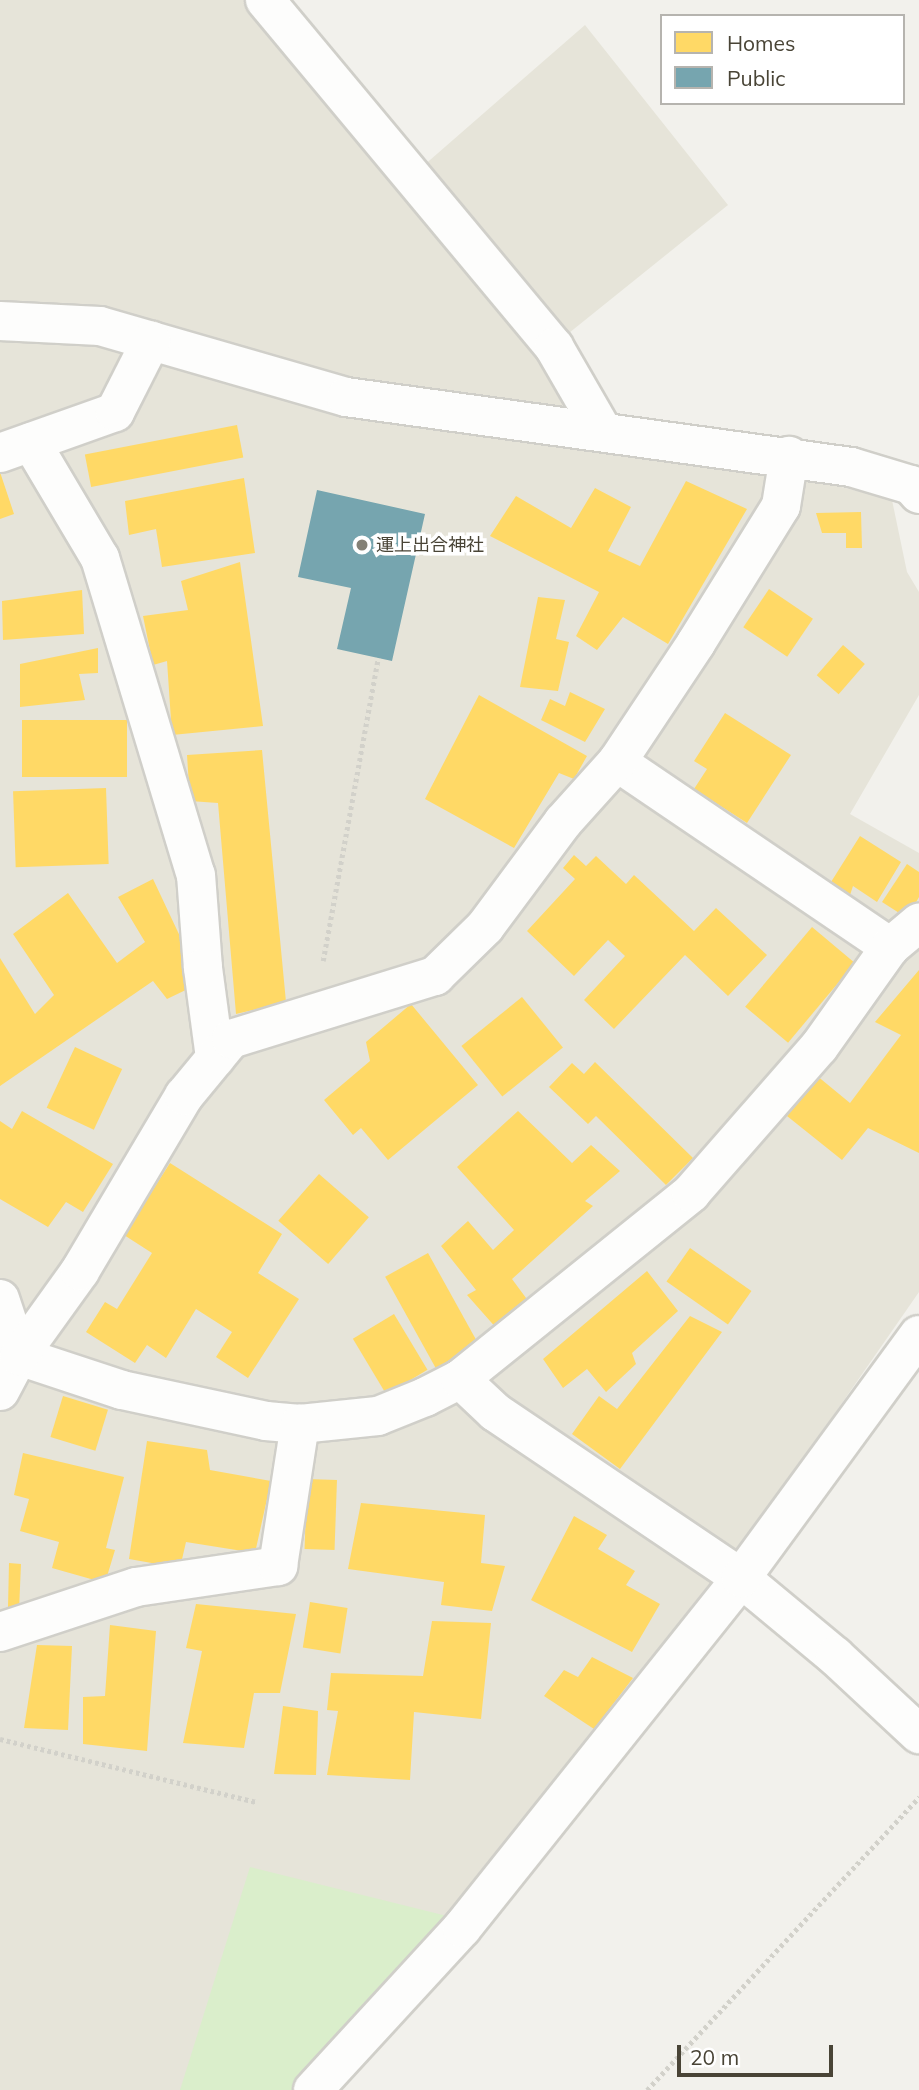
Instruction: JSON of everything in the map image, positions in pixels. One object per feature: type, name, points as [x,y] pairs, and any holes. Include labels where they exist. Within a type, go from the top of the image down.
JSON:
[{"type":"street","points":[[265,0],[554,348],[602,430]]},
{"type":"street","points":[[0,321],[100,327],[346,397],[602,430],[851,467],[911,485],[919,494]]},
{"type":"street","points":[[151,341],[115,412],[15,447],[100,558],[196,874],[215,1058]]},
{"type":"street","points":[[0,1391],[10,1357],[80,1271],[184,1096],[231,1039],[435,976],[485,927],[563,822],[617,762],[781,506],[789,456]]},
{"type":"street","points":[[617,762],[890,947]]},
{"type":"street","points":[[10,1357],[122,1390],[267,1421],[300,1424],[378,1416],[460,1379],[691,1193],[819,1048],[890,947],[919,923]]},
{"type":"street","points":[[0,1299],[10,1357]]},
{"type":"street","points":[[313,2090],[461,1928],[741,1578],[919,1335]]},
{"type":"street","points":[[460,1379],[495,1412],[741,1578],[835,1656],[919,1734]]},
{"type":"street","points":[[0,1632],[136,1587],[278,1566],[300,1424]]},
{"type":"path","points":[[314,1013],[378,658]]},
{"type":"path","points":[[0,1739],[256,1802]]},
{"type":"path","points":[[647,2090],[919,1797]]},
{"type":"shaded area","points":[[0,0],[269,0],[422,167],[585,25],[728,205],[564,337],[620,430],[892,500],[907,572],[919,592],[919,695],[850,814],[919,853],[919,1292],[717,1583],[311,2090],[0,2090]]},
{"type":"green space","points":[[250,1867],[459,1919],[313,2090],[180,2090]]},
{"type":"building: Homes","points":[[237,425],[243,457],[91,487],[85,455]]},
{"type":"building: Homes","points":[[0,472],[14,514],[0,519]]},
{"type":"building: Homes","points":[[244,478],[255,553],[162,567],[156,529],[129,535],[125,501]]},
{"type":"building: Homes","points":[[686,481],[747,509],[668,644],[623,617],[597,650],[576,636],[599,592],[490,536],[516,496],[571,528],[595,488],[631,507],[608,551],[640,566]]},
{"type":"building: Homes","points":[[861,512],[862,548],[846,548],[846,533],[822,533],[816,513]]},
{"type":"building: Homes","points":[[240,562],[263,726],[172,735],[167,661],[153,665],[143,616],[188,610],[181,581]]},
{"type":"building: Homes","points":[[769,589],[813,619],[787,657],[743,627]]},
{"type":"building: Homes","points":[[82,590],[84,634],[3,640],[2,601]]},
{"type":"building: Homes","points":[[538,597],[565,600],[556,639],[569,642],[558,691],[520,687]]},
{"type":"building: Homes","points":[[843,645],[865,664],[839,694],[817,675]]},
{"type":"building: Homes","points":[[98,648],[98,673],[79,674],[85,700],[20,707],[20,664]]},
{"type":"building: Homes","points":[[570,692],[605,709],[585,742],[541,720],[550,699],[565,706]]},
{"type":"building: Homes","points":[[479,695],[587,756],[574,779],[559,773],[514,848],[425,799]]},
{"type":"building: Homes","points":[[725,713],[791,755],[747,823],[694,789],[707,769],[694,761]]},
{"type":"building: Homes","points":[[22,720],[127,720],[127,777],[22,777]]},
{"type":"building: Homes","points":[[262,750],[286,1002],[236,1014],[218,803],[190,801],[187,755]]},
{"type":"building: Homes","points":[[106,788],[109,864],[16,867],[13,791]]},
{"type":"building: Homes","points":[[860,836],[901,862],[877,902],[853,886],[850,895],[831,882]]},
{"type":"building: Homes","points":[[574,855],[586,866],[596,856],[626,884],[634,875],[694,931],[716,908],[767,955],[728,996],[685,955],[614,1029],[584,1000],[625,956],[608,940],[574,976],[527,931],[575,879],[563,868]]},
{"type":"building: Homes","points":[[907,864],[919,872],[919,897],[907,918],[882,902]]},
{"type":"building: Homes","points":[[153,879],[185,947],[194,986],[167,999],[153,981],[0,1086],[0,958],[35,1014],[54,995],[13,934],[68,893],[117,963],[145,942],[118,897]]},
{"type":"building: Homes","points":[[812,927],[855,963],[788,1043],[745,1007]]},
{"type":"building: Homes","points":[[919,970],[919,1153],[868,1128],[842,1160],[787,1116],[816,1075],[850,1103],[901,1035],[875,1022]]},
{"type":"building: Homes","points":[[522,997],[563,1048],[502,1097],[461,1046]]},
{"type":"building: Homes","points":[[411,1004],[478,1085],[388,1160],[361,1128],[353,1135],[324,1100],[370,1061],[366,1042]]},
{"type":"building: Homes","points":[[75,1047],[122,1069],[94,1130],[47,1108]]},
{"type":"building: Homes","points":[[595,1062],[693,1158],[666,1185],[596,1116],[588,1124],[549,1087],[572,1063],[584,1074]]},
{"type":"building: Homes","points":[[22,1111],[113,1164],[83,1212],[66,1202],[48,1227],[0,1199],[0,1121],[12,1129]]},
{"type":"building: Homes","points":[[518,1111],[572,1163],[591,1145],[620,1171],[585,1201],[593,1206],[512,1279],[529,1302],[498,1330],[467,1295],[476,1290],[441,1246],[468,1221],[493,1250],[514,1230],[457,1167]]},
{"type":"building: Homes","points":[[170,1163],[282,1234],[258,1273],[299,1299],[248,1378],[216,1357],[232,1332],[196,1309],[166,1358],[147,1345],[135,1363],[86,1332],[105,1302],[117,1309],[152,1253],[124,1235]]},
{"type":"building: Homes","points":[[319,1174],[369,1217],[328,1264],[278,1221]]},
{"type":"building: Homes","points":[[690,1248],[751,1291],[728,1325],[666,1282]]},
{"type":"building: Homes","points":[[428,1253],[481,1349],[438,1373],[385,1277]]},
{"type":"building: Homes","points":[[647,1271],[678,1311],[632,1353],[636,1364],[606,1392],[587,1369],[563,1388],[543,1359]]},
{"type":"building: Homes","points":[[394,1314],[427,1370],[386,1394],[353,1339]]},
{"type":"building: Homes","points":[[690,1316],[722,1332],[620,1469],[572,1434],[599,1396],[617,1409]]},
{"type":"building: Homes","points":[[63,1396],[108,1410],[95,1451],[50,1437]]},
{"type":"building: Homes","points":[[147,1441],[207,1450],[210,1470],[271,1481],[255,1553],[186,1542],[180,1568],[129,1559]]},
{"type":"building: Homes","points":[[23,1453],[124,1477],[106,1548],[115,1550],[105,1583],[52,1568],[59,1542],[20,1531],[29,1499],[14,1495]]},
{"type":"building: Homes","points":[[307,1479],[337,1480],[335,1550],[305,1549]]},
{"type":"building: Homes","points":[[361,1503],[485,1515],[481,1563],[505,1566],[492,1611],[441,1605],[444,1582],[348,1569]]},
{"type":"building: Homes","points":[[574,1516],[607,1535],[598,1549],[635,1571],[626,1585],[660,1604],[632,1652],[531,1600]]},
{"type":"building: Homes","points":[[9,1563],[21,1564],[19,1610],[8,1607]]},
{"type":"building: Homes","points":[[310,1602],[348,1608],[340,1653],[303,1647]]},
{"type":"building: Homes","points":[[196,1604],[296,1614],[280,1693],[254,1693],[244,1748],[183,1743],[202,1651],[186,1648]]},
{"type":"building: Homes","points":[[432,1621],[491,1623],[481,1719],[414,1712],[410,1780],[327,1775],[338,1711],[327,1710],[331,1673],[423,1676]]},
{"type":"building: Homes","points":[[110,1625],[156,1631],[147,1751],[83,1744],[83,1697],[105,1696]]},
{"type":"building: Homes","points":[[37,1645],[72,1646],[68,1730],[24,1728]]},
{"type":"building: Homes","points":[[592,1657],[633,1678],[594,1729],[544,1696],[564,1670],[578,1677]]},
{"type":"building: Homes","points":[[283,1706],[318,1711],[316,1775],[274,1774]]},
{"type":"building: Public","name":"運上出合神社","points":[[317,490],[425,514],[392,661],[337,649],[351,588],[298,577]]},
{"type":"place","name":"運上出合神社","points":[[362,545]]}]
